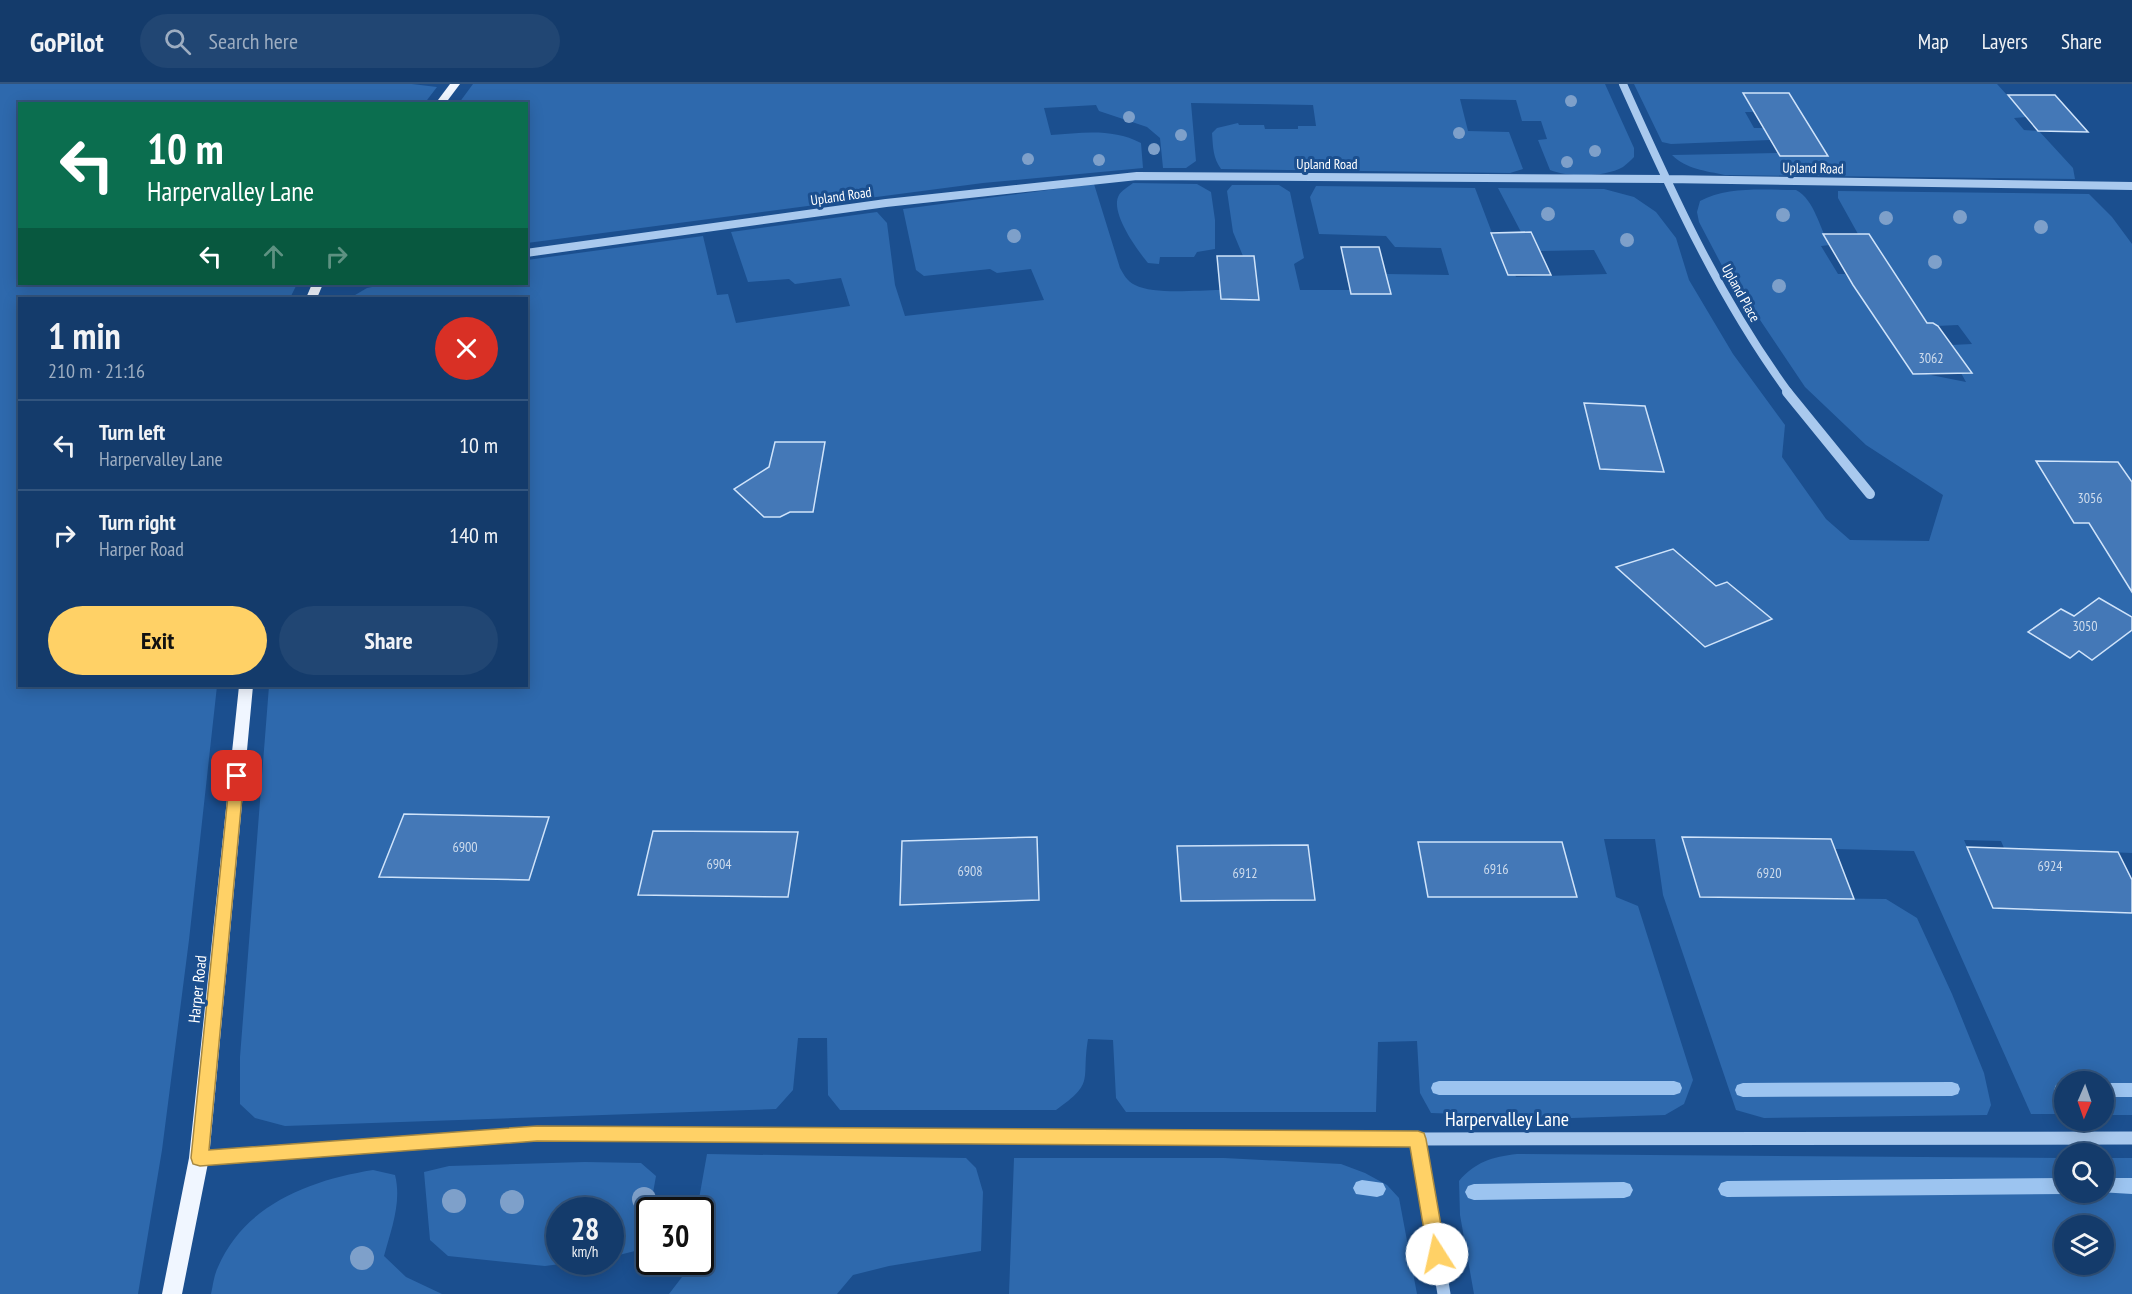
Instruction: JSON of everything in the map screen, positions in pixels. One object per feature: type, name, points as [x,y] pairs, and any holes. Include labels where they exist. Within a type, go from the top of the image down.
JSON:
[{"type":"main road","points":[[442,102],[455,84]]},
{"type":"main road","name":"Harper Road","points":[[172,1294],[200,1158],[246,687]]},
{"type":"street","name":"Upland Place","points":[[1623,84],[1666,179],[1725,297],[1749,337],[1812,425],[1870,494]]},
{"type":"street","name":"Upland Road","points":[[528,253],[898,201],[1137,176],[1666,179],[2132,186]]},
{"type":"street","name":"Harpervalley Lane","points":[[200,1158],[537,1133],[1418,1139],[2132,1138]]},
{"type":"street","points":[[1418,1139],[1444,1294]]},
{"type":"shaded area","points":[[0,84],[412,84],[437,87],[426,102],[18,102],[18,285],[296,285],[290,297],[18,297],[18,687],[217,687],[189,940],[162,1150],[138,1294],[0,1294]]},
{"type":"shaded area","points":[[473,84],[1605,84],[1634,148],[1634,157],[1623,167],[1607,173],[1577,175],[1558,173],[1550,170],[1538,140],[1547,139],[1541,121],[1522,121],[1516,100],[1460,99],[1468,131],[1509,132],[1523,169],[1510,173],[1221,169],[1215,156],[1212,133],[1217,128],[1238,123],[1239,125],[1264,125],[1265,129],[1298,129],[1298,126],[1316,126],[1313,105],[1191,103],[1196,161],[1186,168],[1163,168],[1160,138],[1147,127],[1099,111],[1096,105],[1044,108],[1051,135],[1108,133],[1141,143],[1143,168],[983,183],[528,243],[528,102],[460,102]]},
{"type":"shaded area","points":[[1634,84],[1997,84],[2027,117],[2014,118],[2024,130],[2039,131],[2073,168],[2075,179],[1725,175],[1697,169],[1672,155],[1778,153],[1780,156],[1789,93],[1743,93],[1754,112],[1745,112],[1754,128],[1772,128],[1770,140],[1671,144],[1662,142]]},
{"type":"shaded area","points":[[1133,183],[1197,184],[1211,192],[1215,220],[1215,249],[1197,252],[1194,257],[1160,257],[1159,264],[1148,263],[1126,231],[1118,211],[1119,195]]},
{"type":"shaded area","points":[[1094,184],[1120,268],[1132,283],[1153,290],[1220,290],[1222,299],[1259,299],[1254,256],[1243,256],[1233,232],[1227,191],[1232,185],[1279,185],[1290,192],[1304,258],[1294,264],[1300,290],[1350,290],[1351,294],[1390,294],[1386,274],[1449,275],[1441,248],[1395,247],[1386,236],[1319,234],[1310,197],[1316,186],[1475,188],[1500,254],[1507,254],[1516,277],[1607,274],[1594,250],[1540,251],[1531,232],[1521,232],[1498,188],[1604,189],[1634,197],[1656,212],[1676,238],[1689,280],[1733,354],[1785,425],[1782,457],[1826,519],[1850,540],[1929,541],[1943,495],[1866,445],[1805,387],[1746,299],[1739,298],[1699,222],[1697,212],[1700,201],[1735,191],[1796,190],[1808,200],[1816,215],[1830,245],[1821,246],[1838,274],[1845,274],[1853,285],[1902,285],[1869,234],[1858,234],[1838,198],[1838,191],[2089,194],[2112,217],[2132,244],[2132,853],[2004,848],[2001,841],[1964,840],[1994,908],[2132,913],[2132,1115],[2114,1115],[2114,1071],[2054,1071],[2054,1114],[2031,1114],[1914,851],[1835,849],[1831,839],[1683,839],[1701,897],[1886,899],[1917,918],[1952,994],[1984,1073],[1991,1105],[1987,1115],[1764,1118],[1736,1110],[1663,895],[1655,839],[1604,839],[1616,897],[1638,906],[1693,1080],[1684,1104],[1665,1115],[1572,1118],[1431,1113],[1420,1093],[1417,1041],[1378,1042],[1376,1112],[1126,1112],[1116,1098],[1113,1040],[1088,1039],[1082,1086],[1069,1101],[1056,1110],[840,1110],[828,1095],[827,1038],[798,1038],[793,1090],[776,1109],[285,1126],[255,1118],[240,1104],[240,1057],[269,687],[528,687],[528,297],[352,297],[367,288],[382,285],[528,285],[528,260],[703,236],[717,295],[728,294],[736,323],[850,306],[841,278],[795,284],[789,279],[748,282],[731,232],[877,212],[887,223],[895,285],[905,316],[1044,300],[1031,269],[997,273],[990,269],[924,276],[916,270],[903,209]],"holes":[[[1880,324],[1958,325],[1972,344],[1951,345],[1971,373],[1961,373],[1966,382],[1911,371]]]},
{"type":"shaded area","points":[[707,1154],[966,1158],[976,1168],[983,1192],[981,1251],[889,1266],[853,1275],[837,1294],[669,1294],[683,1275],[714,1275],[714,1197],[699,1197]]},
{"type":"shaded area","points":[[1517,1154],[2054,1158],[2054,1203],[2114,1203],[2114,1158],[2132,1158],[2132,1294],[1474,1294],[1460,1215],[1459,1181],[1471,1169],[1492,1159]]},
{"type":"shaded area","points":[[1014,1158],[1224,1158],[1341,1164],[1387,1185],[1399,1198],[1417,1294],[1009,1294]]},
{"type":"shaded area","points":[[585,1162],[641,1163],[656,1176],[652,1197],[636,1197],[636,1251],[624,1254],[624,1197],[546,1197],[545,1266],[448,1256],[430,1240],[424,1172],[449,1166]]},
{"type":"shaded area","points":[[373,1170],[395,1175],[397,1185],[395,1216],[384,1256],[406,1277],[442,1294],[211,1294],[217,1270],[230,1245],[263,1211],[304,1188],[350,1174]]},
{"type":"building","points":[[1743,93],[1789,93],[1828,156],[1780,156]]},
{"type":"building","points":[[2008,95],[2055,95],[2088,132],[2038,131]]},
{"type":"building","points":[[1531,232],[1551,275],[1508,275],[1491,233]]},
{"type":"building","points":[[1823,234],[1869,234],[1927,323],[1938,326],[1972,373],[1913,374],[1853,285]]},
{"type":"building","points":[[1341,247],[1379,247],[1391,294],[1351,294]]},
{"type":"building","points":[[1217,256],[1254,256],[1259,300],[1221,299]]},
{"type":"building","points":[[1584,403],[1645,406],[1664,472],[1600,469]]},
{"type":"building","points":[[775,442],[825,442],[813,512],[790,512],[780,517],[764,517],[734,489],[769,467]]},
{"type":"building","points":[[2036,461],[2118,462],[2132,482],[2132,592],[2089,523],[2074,523]]},
{"type":"building","points":[[1673,549],[1716,586],[1727,582],[1772,619],[1705,647],[1616,567]]},
{"type":"building","points":[[2099,598],[2132,617],[2132,630],[2092,660],[2079,651],[2070,658],[2028,632],[2061,609],[2074,616]]},
{"type":"building","points":[[404,814],[549,817],[529,880],[379,877]]},
{"type":"building","points":[[653,831],[798,832],[788,897],[638,895]]},
{"type":"building","points":[[1037,837],[1039,900],[900,905],[902,841]]},
{"type":"building","points":[[1682,837],[1831,839],[1854,899],[1700,897]]},
{"type":"building","points":[[1418,842],[1562,842],[1577,897],[1428,897]]},
{"type":"building","points":[[1308,845],[1315,900],[1181,901],[1177,846]]},
{"type":"building","points":[[1967,847],[2118,852],[2132,880],[2132,913],[1993,908]]},
{"type":"waterway","points":[[1439,1088],[1674,1088]]},
{"type":"waterway","points":[[1743,1090],[1952,1089]]},
{"type":"waterway","points":[[2114,1090],[2132,1090]]},
{"type":"waterway","points":[[1727,1189],[2054,1186]]},
{"type":"waterway","points":[[2114,1186],[2132,1186]]},
{"type":"waterway","points":[[1362,1188],[1377,1189]]},
{"type":"waterway","points":[[1474,1192],[1624,1190]]},
{"type":"route","points":[[237,776],[200,1158],[537,1133],[1418,1139],[1437,1254]]}]
